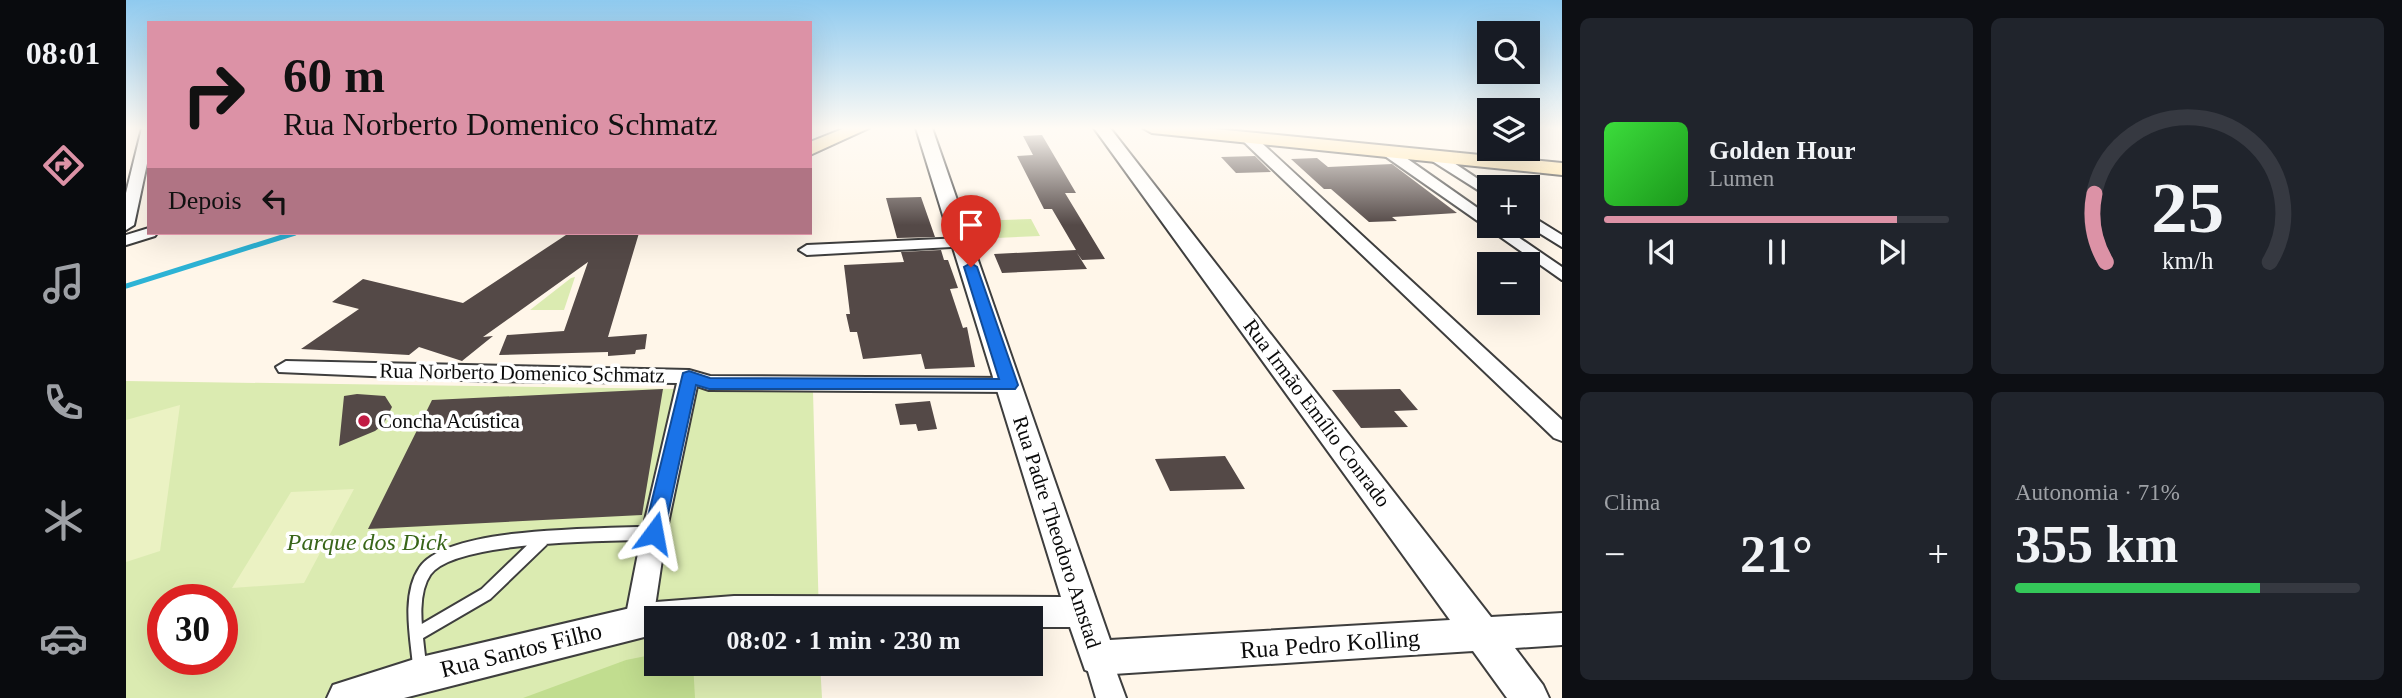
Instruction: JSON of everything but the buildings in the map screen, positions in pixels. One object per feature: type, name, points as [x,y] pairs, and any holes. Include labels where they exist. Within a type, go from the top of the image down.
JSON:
[{"type":"main road","points":[[1479,161],[1562,169]]},
{"type":"street","points":[[126,225],[141,161]]},
{"type":"street","name":"Rua Padre Theodoro Amstad","points":[[935,161],[1111,698]]},
{"type":"street","name":"Rua Irmão Emílio Conrado","points":[[1127,161],[1531,698]]},
{"type":"street","points":[[1272,161],[1562,433]]},
{"type":"street","points":[[1400,161],[1477,215]]},
{"type":"street","points":[[1441,161],[1477,185]]},
{"type":"street","points":[[1540,227],[1562,242]]},
{"type":"street","points":[[126,240],[147,234]]},
{"type":"street","points":[[1509,238],[1562,275]]},
{"type":"street","points":[[807,250],[963,243]]},
{"type":"street","name":"Rua Norberto Domenico Schmatz","points":[[286,367],[689,377],[709,383],[1009,385]]},
{"type":"street","points":[[653,606],[654,533],[689,377]]},
{"type":"street","name":"Rua Santos Filho","points":[[1043,612],[1082,612]]},
{"type":"street","name":"Rua Santos Filho","points":[[346,698],[421,675],[644,621]]},
{"type":"street","name":"Rua Pedro Kolling","points":[[1098,658],[1562,629]]},
{"type":"lane","points":[[421,675],[417,589],[426,568],[447,552],[481,544],[654,533]]},
{"type":"lane","points":[[419,633],[470,608],[503,583],[542,540]]},
{"type":"green space","points":[[1031,219],[1040,236],[975,239],[968,221]]},
{"type":"green space","points":[[575,277],[564,310],[530,310],[571,278]]},
{"type":"green space","name":"Parque dos Dick","points":[[126,381],[813,391],[819,606],[644,606],[644,676],[821,676],[822,698],[126,698]]},
{"type":"green space","points":[[180,405],[160,551],[126,562],[126,420]]},
{"type":"green space","points":[[354,489],[304,583],[238,588],[238,584],[234,584],[291,492]]},
{"type":"green space","points":[[644,656],[644,676],[694,676],[695,698],[523,698],[626,660]]},
{"type":"waterway","points":[[126,286],[289,235]]},
{"type":"place","name":"Concha Acústica","points":[[364,421]]},
{"type":"route","points":[[654,533],[689,377],[709,383],[1009,385],[971,267]]}]
